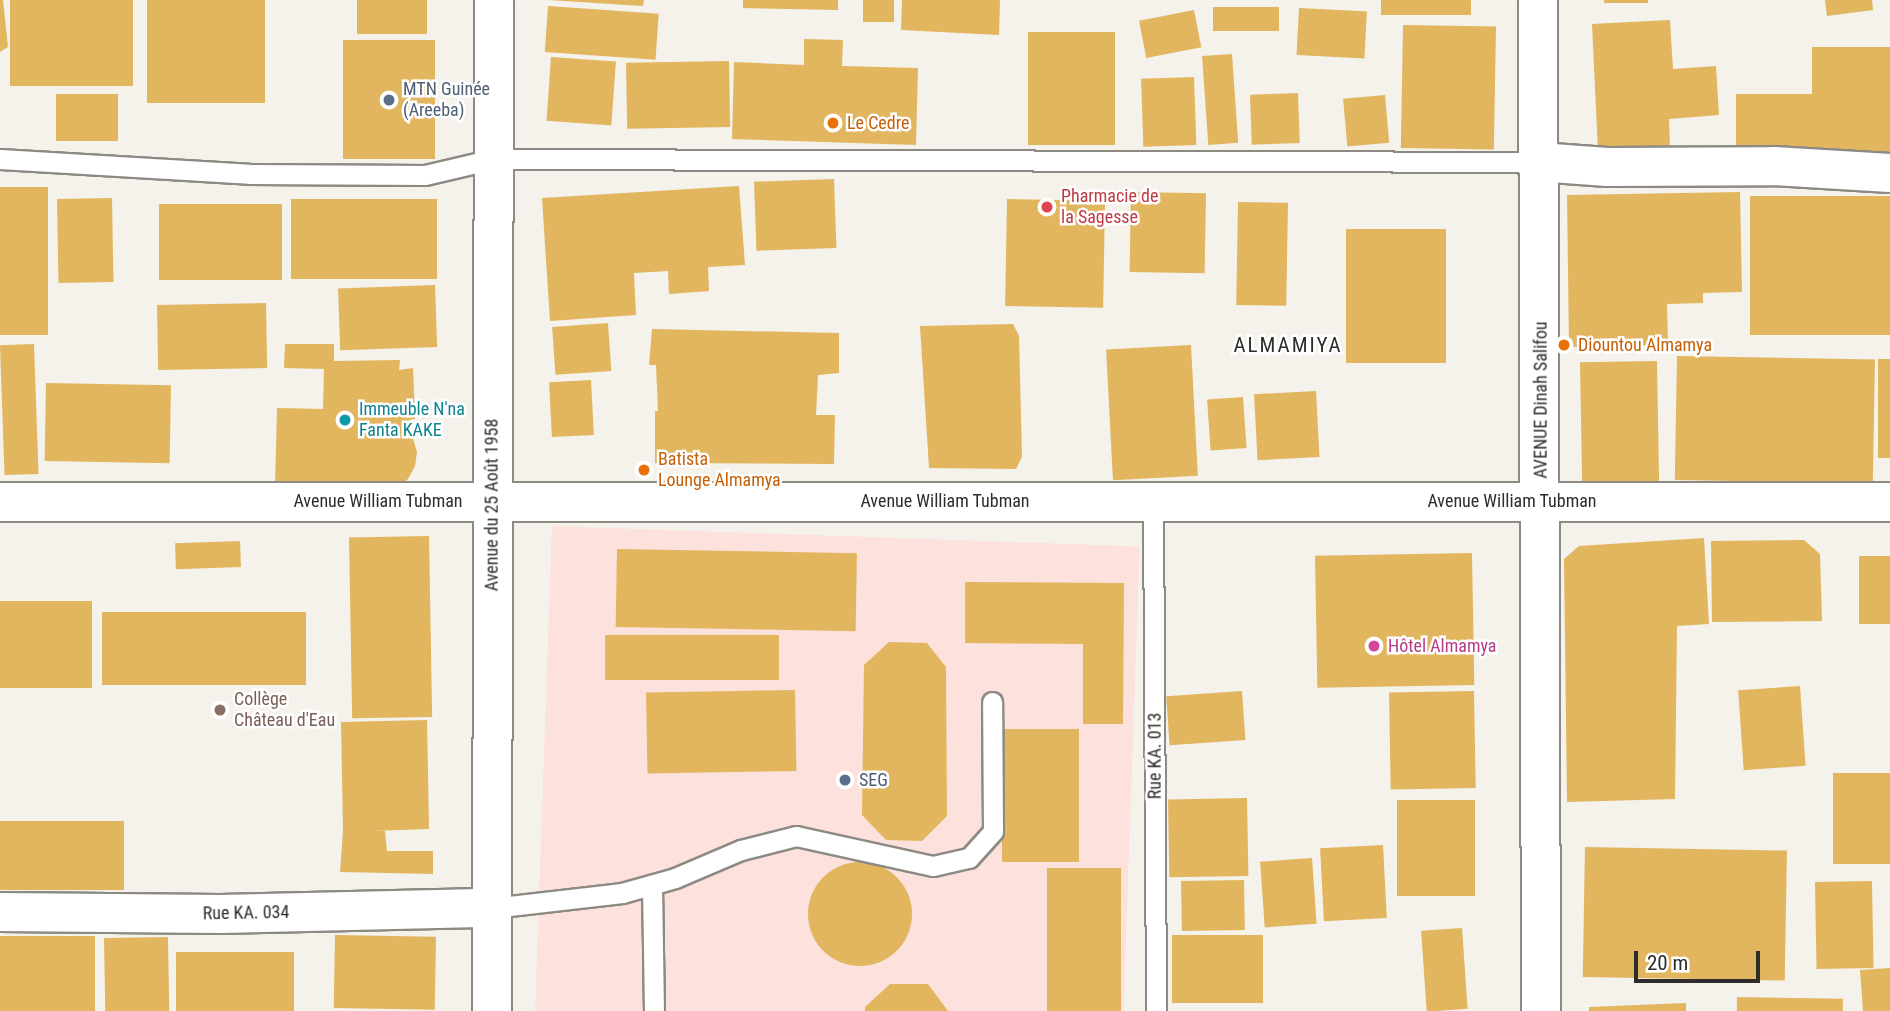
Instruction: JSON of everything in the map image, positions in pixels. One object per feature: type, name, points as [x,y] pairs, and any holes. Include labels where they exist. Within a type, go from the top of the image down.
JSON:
[{"type":"street","name":"Avenue du 25 Août 1958","points":[[492,1011],[494,0]]},
{"type":"street","name":"AVENUE Dinah Salifou","points":[[1538,0],[1542,501],[1541,1011]]},
{"type":"street","points":[[1539,162],[1607,167],[1774,166],[1890,173]]},
{"type":"street","name":"Avenue William Tubman","points":[[0,502],[1890,502]]},
{"type":"street","name":"Rue KA. 034","points":[[0,912],[220,914],[492,908]]},
{"type":"lane","points":[[0,159],[249,174],[425,175],[493,159],[1539,162]]},
{"type":"lane","name":"Rue KA. 013","points":[[1153,501],[1156,1011]]},
{"type":"lane","points":[[492,908],[622,893],[652,885],[741,850],[796,836],[933,866],[969,858],[993,831],[992,702]]},
{"type":"lane","points":[[652,885],[654,1011]]},
{"type":"shaded area","name":"SEG","points":[[552,526],[1140,547],[1123,1011],[535,1011]]},
{"type":"building","points":[[0,0],[3,0],[8,47],[0,52]]},
{"type":"building","points":[[10,0],[133,0],[133,86],[10,86]]},
{"type":"building","points":[[147,0],[265,0],[265,103],[147,103]]},
{"type":"building","points":[[357,0],[427,0],[427,34],[357,34]]},
{"type":"building","points":[[548,0],[644,0],[643,6]]},
{"type":"building","points":[[743,0],[838,0],[838,10],[743,8]]},
{"type":"building","points":[[863,0],[894,0],[894,22],[863,22]]},
{"type":"building","points":[[902,0],[1000,0],[999,35],[901,30]]},
{"type":"building","points":[[1381,0],[1471,0],[1471,15],[1381,15]]},
{"type":"building","points":[[1604,0],[1648,0],[1648,3],[1604,3]]},
{"type":"building","points":[[1825,0],[1872,0],[1873,10],[1827,16]]},
{"type":"building","points":[[548,6],[659,14],[656,60],[545,52]]},
{"type":"building","points":[[1213,7],[1279,7],[1279,31],[1213,31]]},
{"type":"building","points":[[1299,8],[1367,12],[1364,58],[1297,55]]},
{"type":"building","points":[[1194,10],[1201,47],[1146,58],[1139,21]]},
{"type":"building","points":[[1670,20],[1673,69],[1716,66],[1719,115],[1669,119],[1670,148],[1598,152],[1592,24]]},
{"type":"building","points":[[1403,25],[1496,27],[1494,150],[1401,148]]},
{"type":"building","points":[[1028,32],[1115,32],[1115,145],[1028,145]]},
{"type":"building","points":[[804,39],[843,40],[842,66],[918,68],[916,145],[732,139],[734,62],[804,65]]},
{"type":"building","name":"MTN Guinée (Areeba)","points":[[343,40],[435,40],[435,159],[343,159]]},
{"type":"building","points":[[1812,47],[1890,47],[1890,158],[1736,159],[1736,94],[1812,94]]},
{"type":"building","points":[[1232,54],[1238,143],[1208,145],[1202,56]]},
{"type":"building","points":[[551,57],[616,62],[611,125],[547,121]]},
{"type":"building","points":[[729,61],[730,127],[627,129],[626,63]]},
{"type":"building","points":[[1194,77],[1196,145],[1143,147],[1141,79]]},
{"type":"building","points":[[1298,93],[1300,143],[1252,145],[1250,95]]},
{"type":"building","points":[[56,94],[118,94],[118,141],[56,141]]},
{"type":"building","points":[[1385,95],[1389,143],[1347,146],[1343,99]]},
{"type":"building","points":[[834,179],[836,248],[756,251],[754,182]]},
{"type":"building","points":[[739,186],[745,265],[708,267],[709,291],[669,294],[668,271],[634,273],[636,315],[550,321],[542,198]]},
{"type":"building","points":[[0,187],[48,187],[48,335],[0,335]]},
{"type":"building","points":[[1131,192],[1206,193],[1205,273],[1130,272]]},
{"type":"building","points":[[1740,192],[1742,292],[1703,293],[1703,303],[1667,304],[1668,345],[1569,347],[1567,195]]},
{"type":"building","points":[[1750,196],[1890,196],[1890,335],[1750,335]]},
{"type":"building","points":[[112,198],[113,282],[58,283],[57,199]]},
{"type":"building","points":[[291,199],[437,199],[437,279],[291,279]]},
{"type":"building","points":[[1007,199],[1105,201],[1103,308],[1005,306]]},
{"type":"building","points":[[1238,202],[1288,203],[1286,306],[1236,305]]},
{"type":"building","points":[[159,204],[282,204],[282,280],[159,280]]},
{"type":"building","points":[[1346,229],[1446,229],[1446,363],[1346,363]]},
{"type":"building","points":[[435,285],[437,347],[340,350],[338,288]]},
{"type":"building","points":[[266,303],[267,368],[158,370],[157,305]]},
{"type":"building","points":[[608,323],[611,371],[555,375],[552,327]]},
{"type":"building","points":[[1013,324],[1019,336],[1022,457],[1016,469],[929,468],[920,326]]},
{"type":"building","points":[[652,329],[839,333],[839,373],[818,375],[816,415],[835,415],[834,464],[655,463],[655,411],[658,411],[656,365],[649,365]]},
{"type":"building","points":[[34,344],[39,474],[5,475],[0,345]]},
{"type":"building","name":"Immeuble N'na Fanta KAKE","points":[[285,344],[334,344],[334,361],[400,360],[399,370],[413,368],[415,419],[409,420],[409,425],[417,452],[415,466],[408,479],[397,488],[275,487],[277,408],[323,409],[324,369],[284,368]]},
{"type":"building","points":[[1191,345],[1198,476],[1113,480],[1106,349]]},
{"type":"building","points":[[1677,356],[1875,359],[1873,483],[1675,480]]},
{"type":"building","points":[[1878,359],[1890,359],[1890,458],[1878,458]]},
{"type":"building","points":[[1657,361],[1659,483],[1582,484],[1580,362]]},
{"type":"building","points":[[591,380],[594,435],[552,437],[549,382]]},
{"type":"building","points":[[46,383],[171,385],[170,463],[45,461]]},
{"type":"building","points":[[1316,391],[1319,457],[1258,460],[1254,394]]},
{"type":"building","points":[[1243,397],[1247,448],[1211,450],[1207,400]]},
{"type":"building","points":[[429,536],[432,717],[352,718],[349,537]]},
{"type":"building","points":[[1704,538],[1709,624],[1677,626],[1675,799],[1567,802],[1564,559],[1579,546]]},
{"type":"building","points":[[1804,540],[1820,554],[1822,621],[1712,622],[1711,541]]},
{"type":"building","points":[[240,541],[241,567],[176,569],[175,543]]},
{"type":"building","points":[[617,549],[857,553],[856,631],[616,627]]},
{"type":"building","points":[[1472,553],[1474,685],[1317,688],[1315,556]]},
{"type":"building","points":[[1859,556],[1890,556],[1890,624],[1859,624]]},
{"type":"building","points":[[965,582],[1124,583],[1123,724],[1083,724],[1083,644],[965,643]]},
{"type":"building","points":[[0,601],[92,601],[92,688],[0,688]]},
{"type":"building","points":[[102,612],[306,612],[306,685],[102,685]]},
{"type":"building","points":[[605,635],[779,635],[779,680],[605,680]]},
{"type":"building","points":[[889,642],[927,643],[946,667],[947,816],[922,841],[886,840],[862,815],[864,665]]},
{"type":"building","points":[[1800,686],[1806,766],[1744,770],[1738,690]]},
{"type":"building","points":[[795,690],[796,771],[647,774],[646,693]]},
{"type":"building","points":[[1242,691],[1245,740],[1170,745],[1166,696]]},
{"type":"building","points":[[1474,691],[1476,788],[1391,789],[1389,692]]},
{"type":"building","points":[[427,720],[429,829],[372,831],[385,831],[387,851],[433,851],[433,874],[340,872],[343,831],[341,722]]},
{"type":"building","points":[[1002,729],[1079,729],[1079,862],[1002,862]]},
{"type":"building","points":[[1833,773],[1890,773],[1890,864],[1833,864]]},
{"type":"building","points":[[1247,798],[1248,876],[1169,877],[1168,799]]},
{"type":"building","points":[[1397,800],[1475,800],[1475,896],[1397,896]]},
{"type":"building","points":[[0,821],[124,821],[124,890],[0,890]]},
{"type":"building","points":[[1383,845],[1387,918],[1324,921],[1320,848]]},
{"type":"building","points":[[1585,847],[1787,851],[1785,981],[1583,977]]},
{"type":"building","points":[[1312,858],[1317,924],[1265,927],[1260,862]]},
{"type":"building","points":[[860,862],[880,866],[897,877],[908,894],[912,914],[908,934],[897,951],[880,962],[860,966],[840,962],[823,951],[812,934],[808,914],[812,894],[823,877],[840,866]]},
{"type":"building","points":[[1047,868],[1121,868],[1121,1011],[1047,1011]]},
{"type":"building","points":[[1244,880],[1245,930],[1182,931],[1181,881]]},
{"type":"building","points":[[1872,881],[1874,968],[1817,969],[1815,882]]},
{"type":"building","points":[[1462,928],[1468,1009],[1427,1011],[1421,931]]},
{"type":"building","points":[[335,935],[436,937],[435,1010],[334,1008]]},
{"type":"building","points":[[1172,935],[1263,935],[1263,1003],[1172,1003]]},
{"type":"building","points":[[0,936],[95,936],[95,1011],[0,1011]]},
{"type":"building","points":[[168,937],[169,1011],[105,1011],[104,938]]},
{"type":"building","points":[[176,952],[294,952],[294,1011],[176,1011]]},
{"type":"building","points":[[1890,968],[1890,1011],[1863,1011],[1860,970]]},
{"type":"building","points":[[890,984],[928,984],[948,1011],[865,1011],[865,1007]]},
{"type":"building","points":[[1737,997],[1843,999],[1843,1011],[1737,1011]]},
{"type":"building","points":[[1686,1003],[1686,1011],[1589,1011],[1589,1007]]},
{"type":"place","name":"MTN Guinée (Areeba)","points":[[389,100]]},
{"type":"place","name":"Le Cedre","points":[[833,123]]},
{"type":"place","name":"Pharmacie de la Sagesse","points":[[1047,207]]},
{"type":"place","name":"Diountou Almamya","points":[[1564,345]]},
{"type":"place","name":"Immeuble N'na Fanta KAKE","points":[[345,420]]},
{"type":"place","name":"Batista Lounge Almamya","points":[[644,470]]},
{"type":"place","name":"Hôtel Almamya","points":[[1374,646]]},
{"type":"place","name":"Collège Château d'Eau","points":[[220,710]]},
{"type":"place","name":"SEG","points":[[845,780]]},
{"type":"district","name":"ALMAMIYA","points":[[1288,345]]}]
